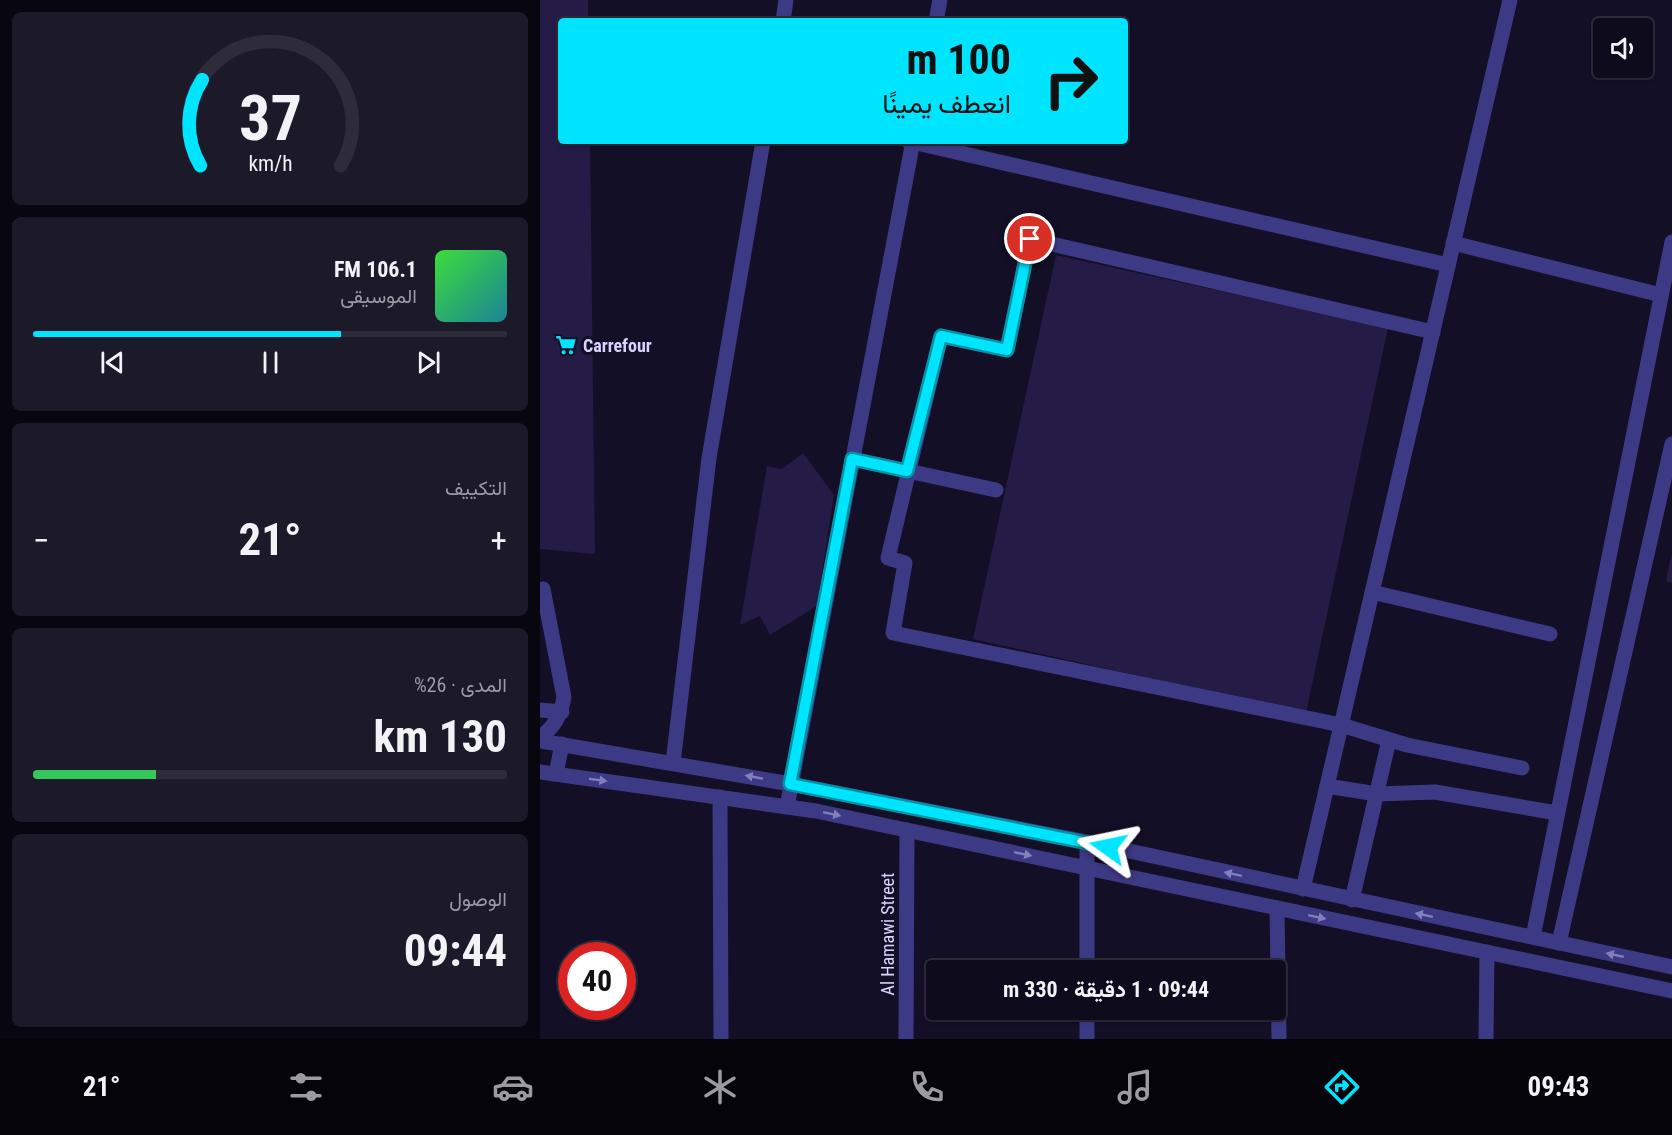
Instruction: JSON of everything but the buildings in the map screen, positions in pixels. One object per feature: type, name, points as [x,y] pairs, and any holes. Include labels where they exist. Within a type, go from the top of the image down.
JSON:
[{"type":"street","points":[[783,18],[786,0]]},
{"type":"street","points":[[937,18],[940,0]]},
{"type":"street","points":[[1303,889],[1510,0]]},
{"type":"street","points":[[673,763],[709,458],[762,144]]},
{"type":"street","points":[[787,807],[910,144]]},
{"type":"street","points":[[924,144],[1448,265]]},
{"type":"street","points":[[1433,332],[1030,239],[1007,350],[941,336],[888,558],[905,563],[893,633],[1341,725],[1407,745],[1522,768]]},
{"type":"street","points":[[1533,937],[1672,242]]},
{"type":"street","points":[[1453,243],[1661,295]]},
{"type":"street","points":[[1559,943],[1672,444]]},
{"type":"street","points":[[852,459],[996,490]]},
{"type":"street","points":[[540,739],[552,728],[562,712],[564,696],[543,589]]},
{"type":"street","points":[[1372,592],[1550,634]]},
{"type":"street","points":[[540,710],[562,712]]},
{"type":"street","points":[[540,739],[790,784],[1087,842],[1672,968]]},
{"type":"street","points":[[1353,900],[1389,740]]},
{"type":"street","points":[[556,774],[562,744]]},
{"type":"street","points":[[621,783],[626,755]]},
{"type":"street","points":[[540,772],[787,807],[907,830],[1672,991]]},
{"type":"street","points":[[1328,786],[1377,794],[1435,792],[1557,813]]},
{"type":"street","points":[[720,797],[721,1039]]},
{"type":"street","name":"Al Hamawi Street","points":[[906,1039],[907,830]]},
{"type":"street","points":[[1087,842],[1087,960]]},
{"type":"street","points":[[1277,908],[1278,1039]]},
{"type":"street","points":[[1486,1039],[1487,952]]},
{"type":"street","points":[[1087,1020],[1087,1039]]},
{"type":"place","name":"Carrefour","points":[[566,345]]},
{"type":"route","points":[[1030,239],[1007,350],[941,336],[907,471],[852,459],[790,784],[1108,847]]}]
